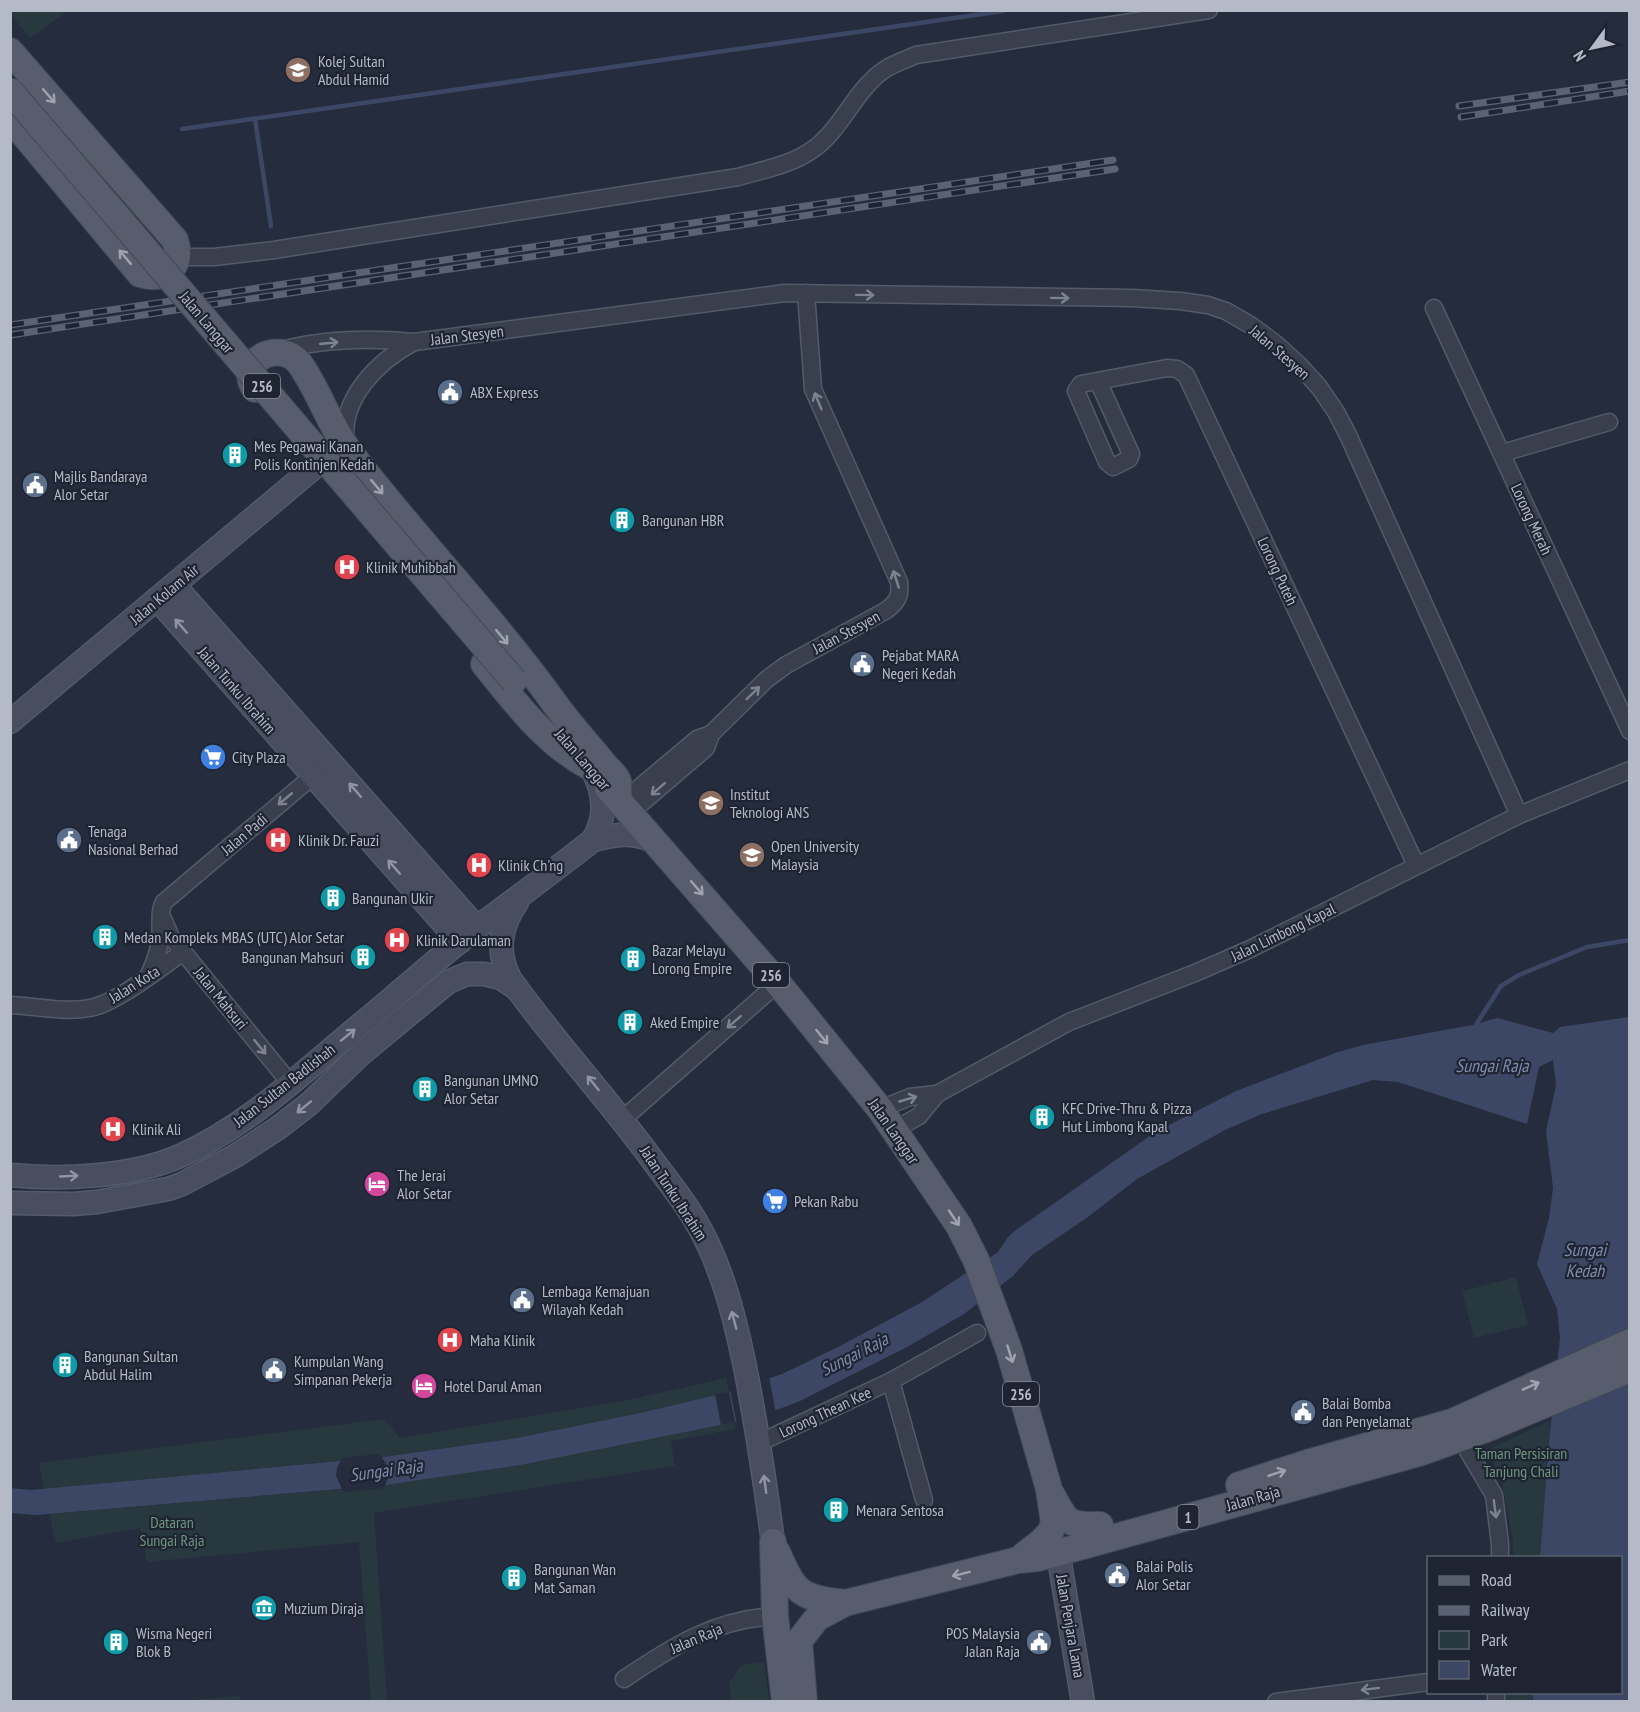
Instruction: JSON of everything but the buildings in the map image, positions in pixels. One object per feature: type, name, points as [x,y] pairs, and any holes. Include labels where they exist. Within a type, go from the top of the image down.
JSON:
[{"type":"main road","points":[[10,51],[175,240],[178,257],[173,268],[163,275],[151,277],[140,274],[15,132]]},
{"type":"main road","name":"Jalan Langgar","points":[[10,91],[514,681],[778,983],[887,1120],[959,1226],[976,1260],[1009,1350],[1049,1489],[1056,1542]]},
{"type":"main road","points":[[594,840],[600,830],[604,806],[599,782],[590,768],[548,738],[529,717],[253,387],[249,381],[254,364],[262,356],[285,353],[298,362],[346,447],[618,780],[623,805]]},
{"type":"main road","name":"Jalan Kolam Air","points":[[10,722],[317,465]]},
{"type":"main road","name":"Jalan Tunku Ibrahim","points":[[166,592],[469,935]]},
{"type":"main road","points":[[594,840],[616,834],[627,834],[649,839],[658,844]]},
{"type":"main road","name":"Jalan Sultan Badlishah","points":[[10,1175],[73,1176],[120,1172],[158,1164],[208,1142],[253,1114],[469,935],[594,840]]},
{"type":"main road","points":[[516,988],[505,970],[501,948],[504,927],[519,898]]},
{"type":"main road","name":"Jalan Sultan Badlishah","points":[[10,1203],[97,1202],[168,1189],[194,1179],[258,1142],[309,1104],[362,1053],[448,982],[467,974],[484,974],[501,978],[516,988]]},
{"type":"main road","name":"Jalan Tunku Ibrahim","points":[[516,988],[623,1119],[689,1209],[711,1250],[726,1288],[747,1377],[758,1432],[773,1542]]},
{"type":"main road","name":"1","points":[[1481,1420],[1629,1342]]},
{"type":"main road","name":"1","points":[[1481,1420],[1629,1369]]},
{"type":"main road","name":"Jalan Raja","points":[[1100,1525],[1212,1494],[1308,1463],[1456,1430],[1481,1420]]},
{"type":"main road","name":"Jalan Raja","points":[[845,1603],[1018,1560],[1056,1542],[1419,1453],[1456,1430]]},
{"type":"main road","name":"Jalan Langgar","points":[[1049,1489],[1063,1516],[1069,1521],[1084,1525],[1100,1525]]},
{"type":"main road","name":"1","points":[[1056,1542],[1100,1525]]},
{"type":"main road","points":[[773,1542],[789,1578],[802,1593],[814,1599],[845,1603]]},
{"type":"main road","points":[[773,1542],[776,1616],[785,1701]]},
{"type":"main road","name":"Jalan Penjara Lama","points":[[1056,1542],[1083,1701]]},
{"type":"main road","name":"1","points":[[804,1701],[799,1641],[817,1618],[845,1603]]},
{"type":"street","points":[[178,257],[214,257],[274,250],[738,177],[781,164],[811,151],[841,120],[873,80],[886,69],[916,55],[1209,10]]},
{"type":"street","name":"Jalan Stesyen","points":[[414,342],[785,293],[1132,298],[1194,302],[1226,311],[1252,326],[1299,365],[1319,387],[1336,412],[1352,442],[1520,815]]},
{"type":"street","name":"Jalan Stesyen","points":[[623,805],[697,739],[711,734],[767,679],[786,665],[894,606],[898,598],[898,582],[813,389],[806,293]]},
{"type":"street","name":"Lorong Merah","points":[[1434,308],[1629,731]]},
{"type":"street","points":[[272,353],[289,348],[340,342],[392,340],[414,342]]},
{"type":"street","points":[[346,447],[344,435],[347,420],[354,400],[365,381],[385,360],[414,342]]},
{"type":"street","name":"Lorong Puteh","points":[[1098,381],[1131,454],[1129,459],[1113,467],[1107,462],[1076,391],[1081,384],[1167,368],[1177,369],[1186,375],[1416,865]]},
{"type":"street","points":[[1502,453],[1609,422]]},
{"type":"street","name":"Jalan Padi","points":[[161,909],[165,902],[321,768]]},
{"type":"street","name":"Jalan Limbong Kapal","points":[[887,1120],[919,1116],[937,1094],[1069,1022],[1196,974],[1520,815],[1629,770]]},
{"type":"street","points":[[149,975],[160,942],[161,909]]},
{"type":"street","name":"Jalan Mahsuri","points":[[161,909],[167,931],[290,1083]]},
{"type":"street","name":"Jalan Kota","points":[[10,1005],[50,1009],[92,1008],[107,1002],[183,952]]},
{"type":"street","points":[[623,1119],[778,983]]},
{"type":"street","name":"Jalan Limbong Kapal","points":[[887,1120],[910,1097],[937,1094]]},
{"type":"street","name":"Lorong Thean Kee","points":[[758,1432],[891,1381],[977,1333]]},
{"type":"street","name":"Lorong Thean Kee","points":[[891,1381],[924,1500]]},
{"type":"street","points":[[1456,1430],[1494,1495],[1500,1556]]},
{"type":"street","name":"Jalan Raja","points":[[624,1679],[685,1640],[755,1617],[776,1616]]},
{"type":"street","points":[[1276,1701],[1427,1682]]},
{"type":"green space","points":[[11,10],[68,11],[30,38]]},
{"type":"green space","points":[[1516,1277],[1528,1325],[1474,1338],[1462,1291]]},
{"type":"green space","name":"Dataran Sungai Raja","points":[[726,1378],[736,1429],[671,1441],[675,1466],[374,1513],[387,1701],[371,1701],[359,1542],[147,1562],[140,1528],[56,1543],[49,1514],[341,1489],[339,1461],[44,1489],[39,1463],[384,1419],[400,1438],[623,1401]],"holes":[[[645,1412],[388,1478],[383,1457],[517,1438]]]},
{"type":"green space","name":"Taman Persisiran Tanjung Chali","points":[[1551,1420],[1540,1556],[1513,1556],[1513,1542],[1502,1481],[1487,1450]]},
{"type":"green space","points":[[764,1662],[769,1701],[731,1701],[729,1683],[741,1665]]},
{"type":"green space","points":[[1505,1694],[1533,1694],[1533,1701],[1505,1701]]},
{"type":"green space","points":[[240,1696],[240,1701],[178,1701]]},
{"type":"water","points":[[1629,1017],[1629,1701],[1533,1701],[1533,1694],[1622,1694],[1622,1556],[1540,1556],[1560,1338],[1557,1309],[1537,1264],[1549,1218],[1553,1188],[1546,1131],[1556,1085],[1553,1060],[1539,1067],[1527,1124],[1398,1082],[1373,1080],[1262,1114],[1225,1130],[1137,1179],[1088,1217],[1032,1255],[1013,1276],[964,1314],[907,1347],[798,1402],[768,1413],[735,1422],[520,1465],[386,1485],[36,1515],[11,1513],[10,1488],[31,1490],[383,1457],[517,1438],[729,1392],[782,1374],[922,1302],[998,1252],[1016,1230],[1157,1131],[1236,1091],[1338,1052],[1363,1045],[1472,1025],[1497,1018],[1553,1033],[1560,1027]]},
{"type":"pier","points":[[769,1376],[776,1414],[737,1425],[730,1389]]},
{"type":"pier","points":[[729,1392],[735,1422],[721,1425],[715,1394]]},
{"type":"pier","points":[[380,1454],[388,1471],[384,1488],[345,1492],[342,1489],[336,1476],[342,1458]]},
{"type":"waterway","points":[[182,129],[1003,11]]},
{"type":"waterway","points":[[255,119],[271,226]]},
{"type":"waterway","points":[[1476,1028],[1501,986],[1519,975],[1587,947],[1630,940]]},
{"type":"railway","points":[[1459,106],[1630,82]]},
{"type":"railway","points":[[1461,117],[1630,91]]},
{"type":"railway","points":[[10,325],[1113,160]]},
{"type":"railway","points":[[10,335],[1115,169]]},
{"type":"place","name":"Kolej Sultan Abdul Hamid","points":[[298,70]]},
{"type":"place","name":"ABX Express","points":[[450,392]]},
{"type":"place","name":"Mes Pegawai Kanan Polis Kontinjen Kedah","points":[[235,455]]},
{"type":"place","name":"Majlis Bandaraya Alor Setar","points":[[35,485]]},
{"type":"place","name":"Bangunan HBR","points":[[622,520]]},
{"type":"place","name":"Klinik Muhibbah","points":[[347,567]]},
{"type":"place","name":"Pejabat MARA Negeri Kedah","points":[[862,664]]},
{"type":"place","name":"City Plaza","points":[[213,757]]},
{"type":"place","name":"Institut Teknologi ANS","points":[[711,803]]},
{"type":"place","name":"Tenaga Nasional Berhad","points":[[69,840]]},
{"type":"place","name":"Klinik Dr. Fauzi","points":[[278,840]]},
{"type":"place","name":"Open University Malaysia","points":[[752,855]]},
{"type":"place","name":"Klinik Ch'ng","points":[[479,865]]},
{"type":"place","name":"Bangunan Ukir","points":[[333,898]]},
{"type":"place","name":"Medan Kompleks MBAS (UTC) Alor Setar","points":[[105,937]]},
{"type":"place","name":"Klinik Darulaman","points":[[397,940]]},
{"type":"place","name":"Bangunan Mahsuri","points":[[363,957]]},
{"type":"place","name":"Bazar Melayu Lorong Empire","points":[[633,959]]},
{"type":"place","name":"Aked Empire","points":[[630,1022]]},
{"type":"place","name":"Bangunan UMNO Alor Setar","points":[[425,1089]]},
{"type":"place","name":"KFC Drive-Thru & Pizza Hut Limbong Kapal","points":[[1042,1117]]},
{"type":"place","name":"Klinik Ali","points":[[113,1129]]},
{"type":"place","name":"The Jerai Alor Setar","points":[[377,1184]]},
{"type":"place","name":"Pekan Rabu","points":[[775,1201]]},
{"type":"place","name":"Lembaga Kemajuan Wilayah Kedah","points":[[522,1300]]},
{"type":"place","name":"Maha Klinik","points":[[450,1340]]},
{"type":"place","name":"Bangunan Sultan Abdul Halim","points":[[65,1365]]},
{"type":"place","name":"Kumpulan Wang Simpanan Pekerja","points":[[274,1370]]},
{"type":"place","name":"Hotel Darul Aman","points":[[424,1386]]},
{"type":"place","name":"Balai Bomba dan Penyelamat","points":[[1303,1412]]},
{"type":"place","name":"Menara Sentosa","points":[[836,1510]]},
{"type":"place","name":"Balai Polis Alor Setar","points":[[1117,1575]]},
{"type":"place","name":"Bangunan Wan Mat Saman","points":[[514,1578]]},
{"type":"place","name":"Muzium Diraja","points":[[264,1608]]},
{"type":"place","name":"Wisma Negeri Blok B","points":[[116,1642]]},
{"type":"place","name":"POS Malaysia Jalan Raja","points":[[1039,1642]]},
{"type":"water label","name":"Sungai Raja","points":[[1492,1065]]},
{"type":"water label","name":"Sungai Kedah","points":[[1585,1259]]},
{"type":"water label","name":"Sungai Raja","points":[[854,1354]]},
{"type":"water label","name":"Sungai Raja","points":[[386,1470]]}]
